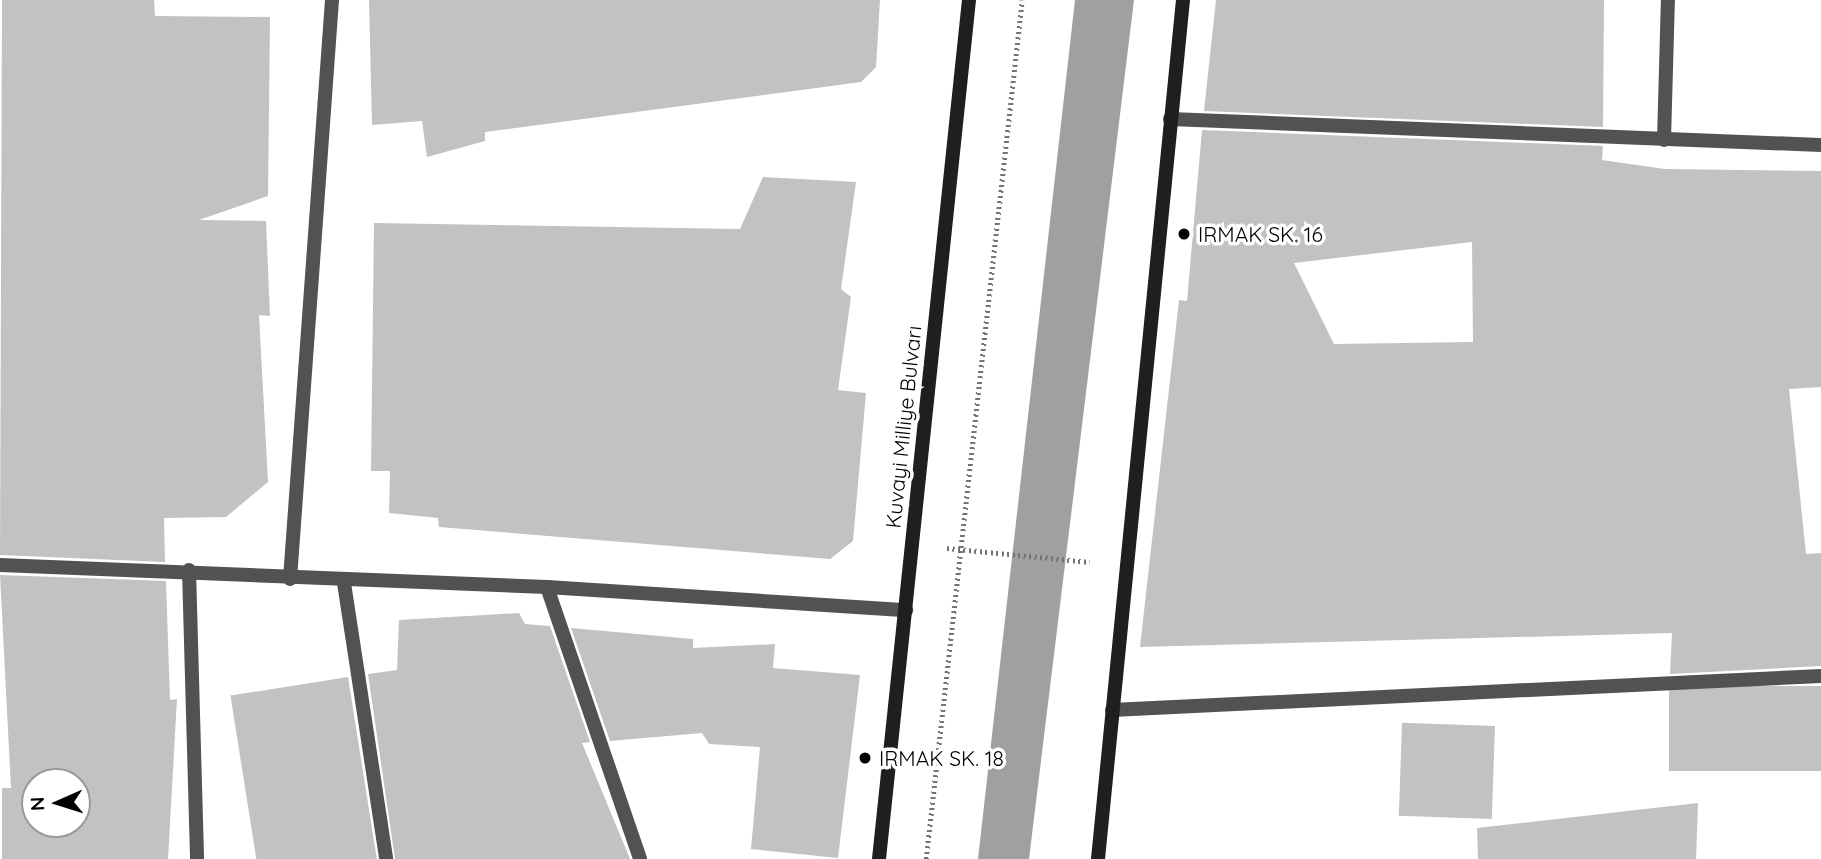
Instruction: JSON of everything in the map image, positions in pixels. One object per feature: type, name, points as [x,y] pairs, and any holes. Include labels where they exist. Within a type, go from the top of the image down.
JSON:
[{"type":"main road","name":"Kuvayi Milliye Bulvarı","points":[[879,859],[969,0]]},
{"type":"main road","points":[[1098,859],[1183,0]]},
{"type":"street","points":[[290,579],[332,0]]},
{"type":"street","points":[[1664,140],[1668,0]]},
{"type":"street","points":[[1170,118],[1821,145]]},
{"type":"street","points":[[0,565],[189,570],[344,583],[547,587],[906,610]]},
{"type":"street","points":[[189,570],[197,859]]},
{"type":"street","points":[[344,583],[386,859]]},
{"type":"street","points":[[547,587],[640,859]]},
{"type":"street","points":[[1112,710],[1821,676]]},
{"type":"path","points":[[926,859],[1022,0]]},
{"type":"path","points":[[992,552],[1058,559]]},
{"type":"shaded area","points":[[1075,0],[1134,0],[1029,859],[978,859]]},
{"type":"building","points":[[2,0],[154,0],[155,16],[270,17],[268,196],[199,220],[266,221],[270,316],[259,315],[268,482],[226,517],[164,518],[165,562],[0,555]]},
{"type":"building","points":[[369,0],[880,0],[876,67],[861,82],[485,132],[485,141],[427,157],[422,121],[372,125]]},
{"type":"building","points":[[1216,0],[1604,0],[1603,127],[1204,111]]},
{"type":"building","points":[[1202,130],[1603,146],[1602,160],[1665,169],[1821,171],[1821,387],[1789,389],[1806,554],[1821,553],[1821,666],[1670,674],[1672,633],[1140,647],[1179,300],[1187,301]],"holes":[[[1472,242],[1473,342],[1334,344],[1294,263]]]},
{"type":"building","points":[[763,177],[856,182],[841,289],[851,297],[838,390],[866,393],[853,541],[830,559],[439,527],[438,518],[389,513],[390,471],[371,471],[374,223],[740,229]]},
{"type":"building","points":[[0,575],[166,581],[170,700],[177,699],[168,859],[2,859],[2,788],[11,788]]},
{"type":"building","points":[[519,613],[525,624],[550,626],[590,742],[582,743],[630,859],[395,859],[368,674],[397,670],[399,620]]},
{"type":"building","points":[[571,628],[693,639],[693,648],[775,644],[773,668],[860,675],[838,858],[751,849],[760,747],[709,744],[702,733],[610,741]]},
{"type":"building","points":[[348,677],[377,859],[256,859],[230,696]]},
{"type":"building","points":[[1669,686],[1821,686],[1821,771],[1669,771]]},
{"type":"building","points":[[1402,723],[1495,726],[1492,819],[1399,816]]},
{"type":"building","points":[[1698,803],[1696,859],[1478,859],[1477,828]]},
{"type":"place","name":"IRMAK SK. 16","points":[[1184,234]]},
{"type":"place","name":"IRMAK SK. 18","points":[[865,758]]}]
